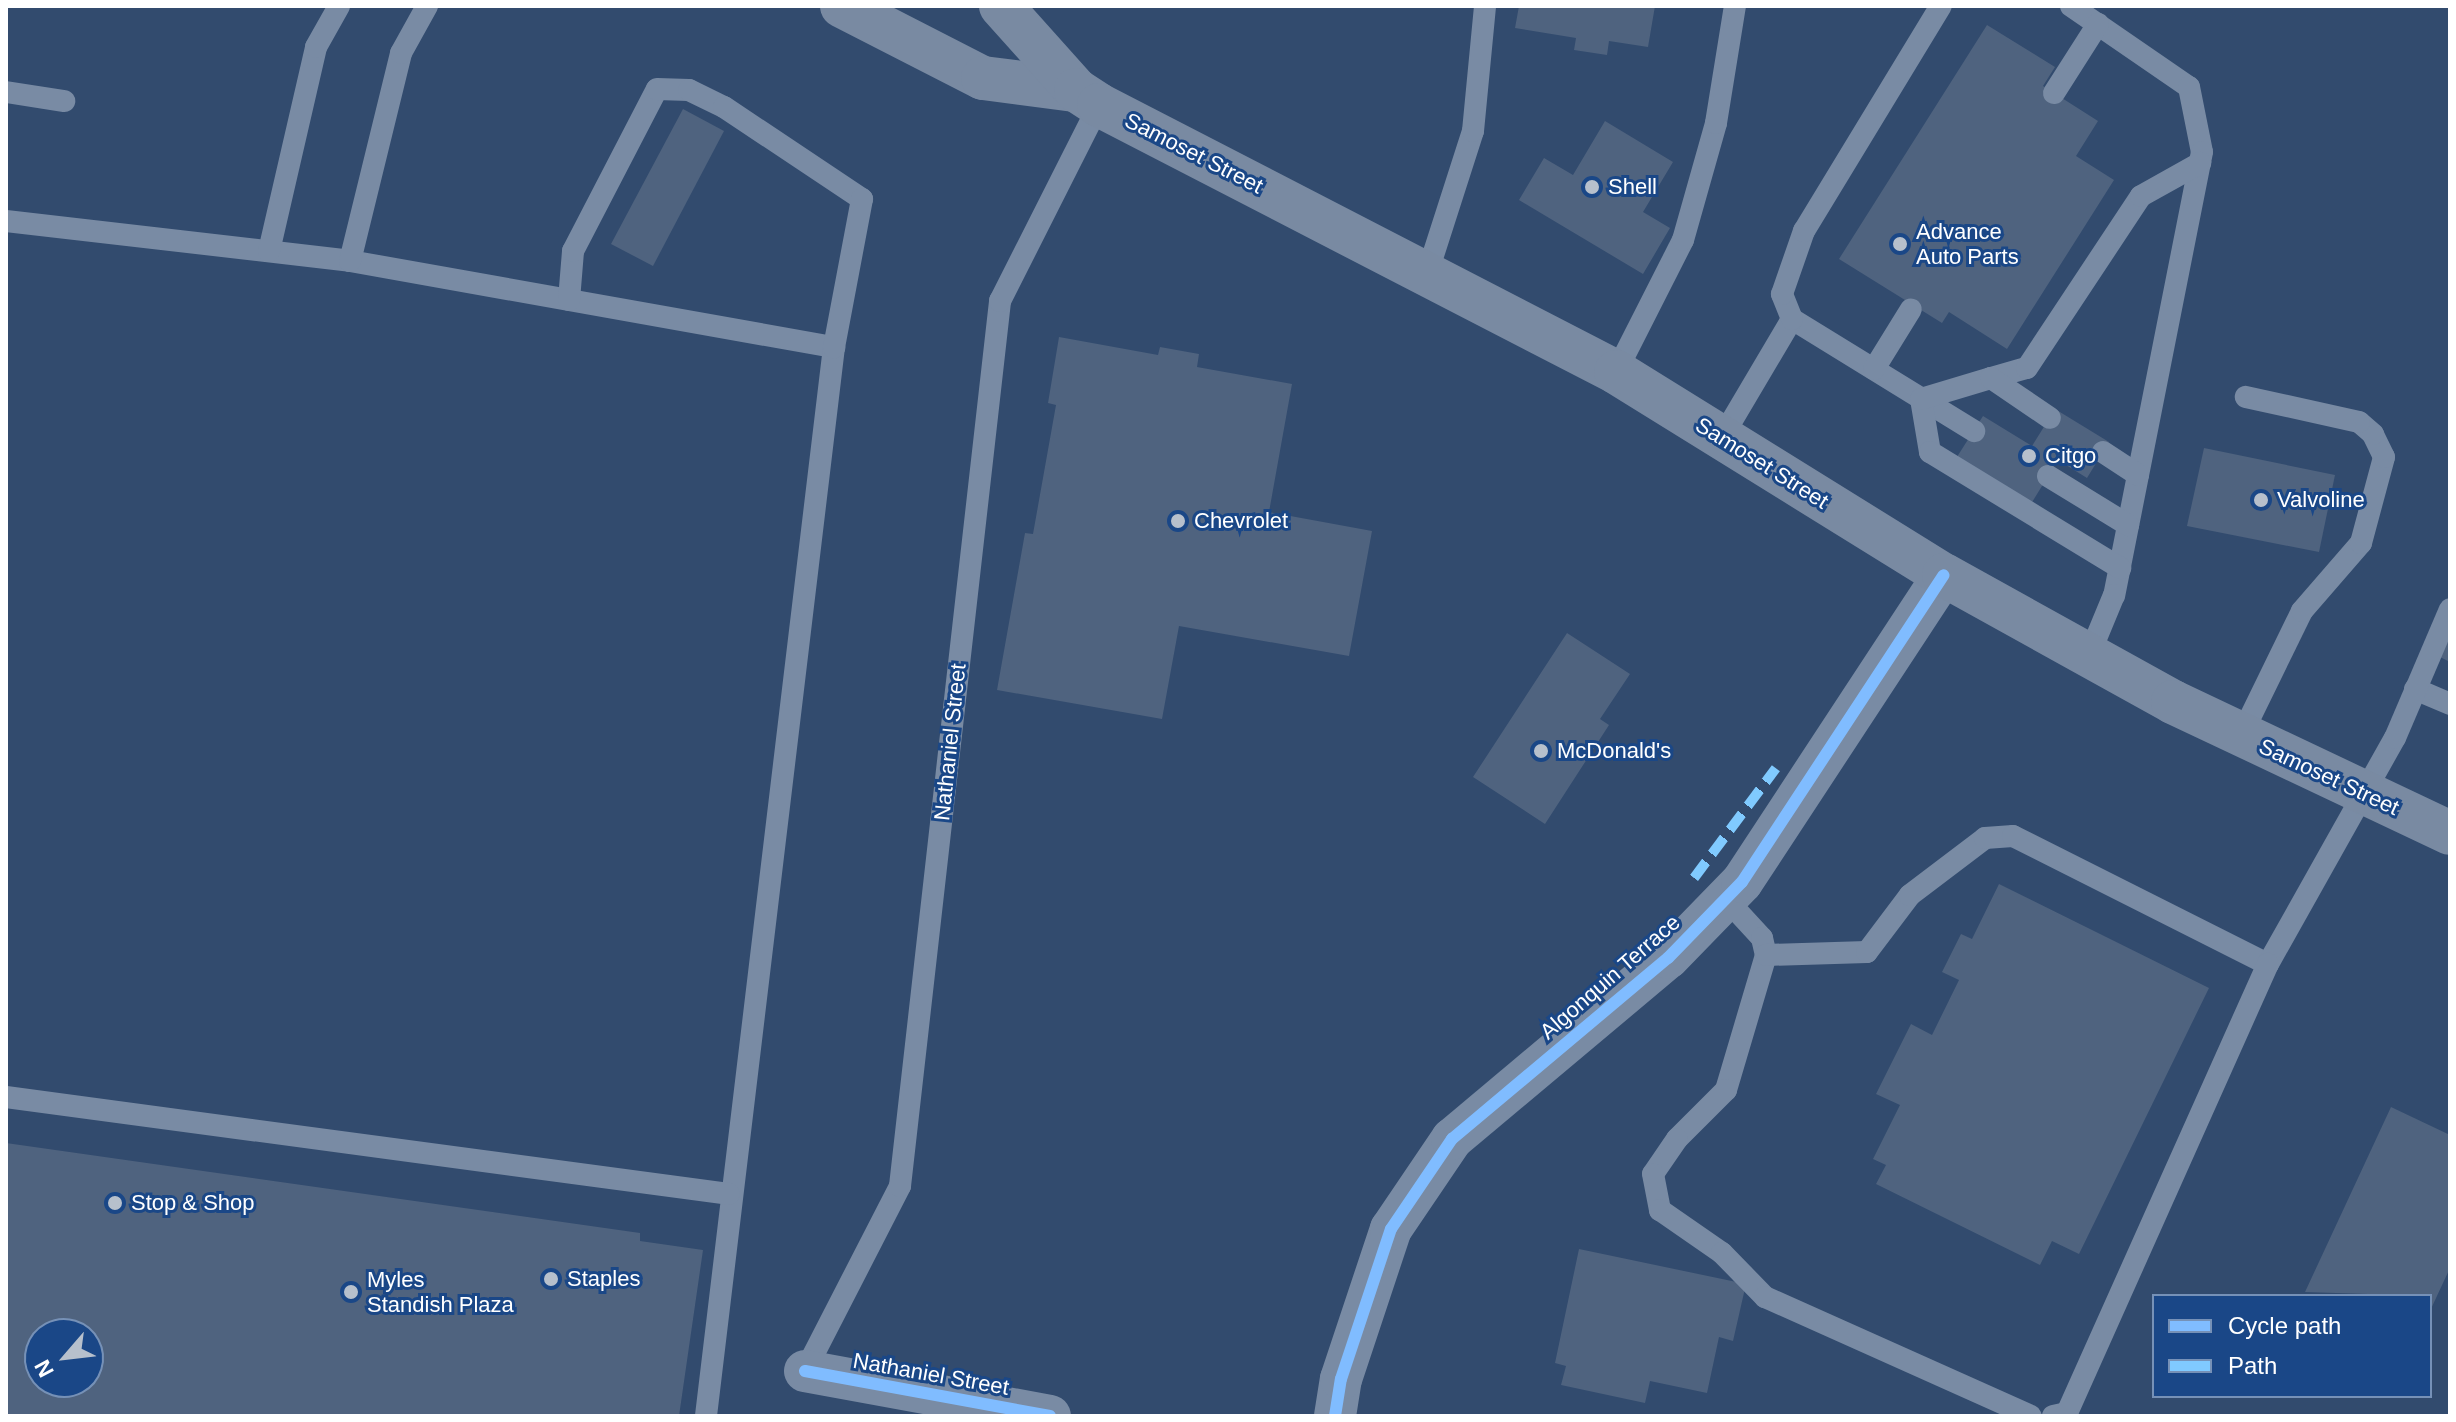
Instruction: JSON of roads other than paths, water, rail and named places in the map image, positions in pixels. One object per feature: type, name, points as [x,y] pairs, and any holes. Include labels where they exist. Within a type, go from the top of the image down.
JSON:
[{"type":"highway","name":"Samoset Street","points":[[842,6],[983,78],[1088,98],[1428,271],[1616,372],[1944,575],[2241,736],[2450,833]]},
{"type":"highway","name":"Samoset Street","points":[[1001,6],[1088,98]]},
{"type":"street","name":"Algonquin Terrace","points":[[1335,1416],[1341,1379],[1391,1229],[1452,1139],[1668,958],[1742,882],[1944,575]]},
{"type":"street","name":"Nathaniel Street","points":[[805,1371],[1050,1416]]},
{"type":"lane","points":[[269,251],[316,47],[339,6]]},
{"type":"lane","points":[[350,261],[401,53],[427,6]]},
{"type":"lane","points":[[1428,271],[1473,131],[1485,6]]},
{"type":"lane","points":[[1616,372],[1683,240],[1716,123],[1735,6]]},
{"type":"lane","points":[[1941,6],[1804,231],[1782,294],[1792,319],[1974,431]]},
{"type":"lane","points":[[2071,6],[2189,87],[2202,152],[2120,568],[2090,653]]},
{"type":"lane","points":[[2054,93],[2098,24]]},
{"type":"lane","points":[[569,300],[573,251],[657,89],[689,90],[724,107],[862,199],[834,347],[729,1194],[706,1416]]},
{"type":"lane","points":[[6,92],[64,101]]},
{"type":"lane","name":"Nathaniel Street","points":[[805,1371],[900,1186],[1000,301],[1088,98]]},
{"type":"lane","points":[[1921,399],[2027,368],[2141,196],[2200,163]]},
{"type":"lane","points":[[6,221],[350,261],[834,347]]},
{"type":"lane","points":[[1874,369],[1911,309]]},
{"type":"lane","points":[[1721,439],[1792,319]]},
{"type":"lane","points":[[1991,378],[2050,418]]},
{"type":"lane","points":[[2241,736],[2302,611],[2361,543],[2384,457],[2373,434],[2359,422],[2246,397]]},
{"type":"lane","points":[[1921,399],[1930,452],[2120,568]]},
{"type":"lane","points":[[2103,452],[2138,475]]},
{"type":"lane","points":[[2048,476],[2128,525]]},
{"type":"lane","points":[[2053,1416],[2067,1413],[2268,964],[2364,793],[2450,609]]},
{"type":"lane","points":[[2415,689],[2450,704]]},
{"type":"lane","points":[[1766,955],[1867,952],[1910,895],[1985,838],[2013,836],[2268,964]]},
{"type":"lane","points":[[1726,899],[1762,938],[1766,955],[1726,1090],[1677,1139],[1653,1174],[1660,1210],[1722,1253],[1765,1297],[2031,1416]]},
{"type":"lane","points":[[6,1097],[729,1194]]},
{"type":"place","name":"Shell","points":[[1592,187]]},
{"type":"place","name":"Advance Auto Parts","points":[[1900,244]]},
{"type":"place","name":"Citgo","points":[[2029,456]]},
{"type":"place","name":"Valvoline","points":[[2261,500]]},
{"type":"place","name":"Chevrolet","points":[[1178,521]]},
{"type":"place","name":"McDonald's","points":[[1541,751]]},
{"type":"place","name":"Stop & Shop","points":[[115,1203]]},
{"type":"place","name":"Staples","points":[[551,1279]]},
{"type":"place","name":"Myles Standish Plaza","points":[[351,1292]]}]
